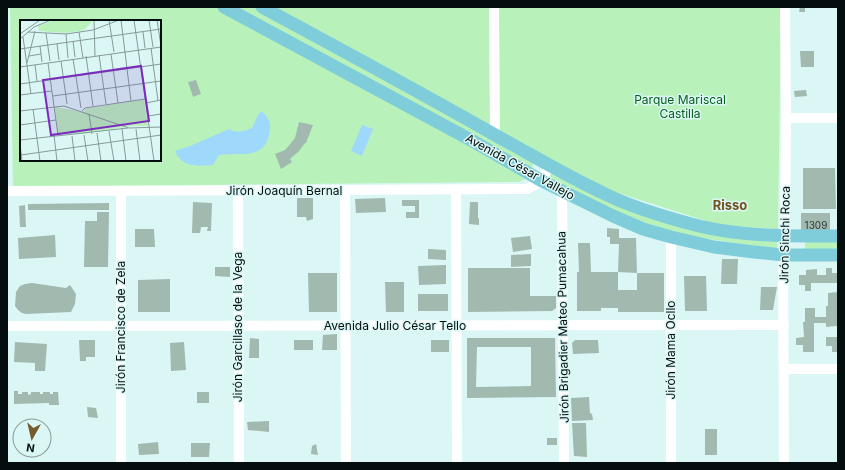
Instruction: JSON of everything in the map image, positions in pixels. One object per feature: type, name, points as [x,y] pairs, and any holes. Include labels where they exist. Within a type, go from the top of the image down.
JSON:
[{"type":"main road","name":"Avenida César Vallejo","points":[[224,7],[471,140],[542,181],[643,229],[714,247],[783,255],[838,256]]},
{"type":"main road","name":"Avenida César Vallejo","points":[[262,7],[495,134],[549,166],[625,203],[673,219],[724,230],[752,234],[785,236],[838,236]]},
{"type":"main road","points":[[296,45],[305,40],[306,36],[304,30]]},
{"type":"main road","points":[[318,57],[316,50],[320,44],[327,42]]},
{"type":"street","points":[[494,7],[495,134]]},
{"type":"street","name":"Jirón Sinchi Roca","points":[[784,7],[786,118],[785,236],[783,255],[784,463]]},
{"type":"street","points":[[786,118],[838,118]]},
{"type":"street","points":[[542,181],[549,166]]},
{"type":"street","name":"Jirón Joaquín Bernal","points":[[7,191],[528,189],[542,181]]},
{"type":"street","points":[[345,190],[346,463]]},
{"type":"street","points":[[456,190],[457,463]]},
{"type":"street","name":"Jirón Francisco de Zela","points":[[121,191],[121,463]]},
{"type":"street","name":"Jirón Garcillaso de la Vega","points":[[238,191],[238,463]]},
{"type":"street","name":"Jirón Brigadier Mateo Pumacahua","points":[[562,191],[564,463]]},
{"type":"street","name":"Jirón Mama Ocllo","points":[[671,237],[671,463]]},
{"type":"street","name":"Avenida Julio César Tello","points":[[7,326],[784,325]]},
{"type":"street","points":[[784,369],[838,369]]},
{"type":"green space","name":"Parque Mariscal Castilla","points":[[10,7],[781,7],[778,229],[719,225],[612,191],[539,153],[527,178],[519,182],[13,187]]},
{"type":"green space","points":[[551,172],[624,206],[775,239],[777,242],[777,247],[775,249],[675,234],[622,216],[549,179]]},
{"type":"green space","points":[[805,241],[838,241],[838,250],[805,249]]},
{"type":"water","points":[[261,111],[268,119],[270,124],[269,137],[263,147],[254,153],[219,155],[213,165],[202,166],[191,165],[178,157],[175,151],[229,129],[238,132],[252,128]]},
{"type":"water","points":[[362,125],[373,129],[362,156],[351,151]]},
{"type":"building","points":[[800,7],[805,7],[805,12],[799,12]]},
{"type":"building","points":[[800,51],[814,51],[814,67],[801,67]]},
{"type":"building","points":[[196,80],[201,94],[193,97],[188,82]]},
{"type":"building","points":[[806,90],[807,96],[795,97],[794,91]]},
{"type":"building","points":[[299,122],[313,125],[306,143],[290,159],[292,162],[281,169],[275,154],[285,150],[295,138]]},
{"type":"building","points":[[803,168],[835,168],[836,209],[803,209]]},
{"type":"building","points":[[297,198],[313,198],[313,219],[307,221],[306,217],[297,217]]},
{"type":"building","points":[[385,198],[386,212],[356,213],[355,199]]},
{"type":"building","points":[[402,200],[419,200],[419,218],[406,218],[406,212],[415,212],[415,206],[402,206]]},
{"type":"building","points":[[193,202],[212,203],[211,231],[207,231],[208,227],[201,227],[200,233],[192,233]]},
{"type":"building","points":[[470,202],[478,202],[479,225],[469,224]]},
{"type":"building","points":[[109,203],[109,210],[28,210],[28,204]]},
{"type":"building","points":[[25,205],[26,227],[20,227],[19,206]]},
{"type":"building","points":[[97,212],[109,212],[108,267],[84,267],[85,221],[97,221]]},
{"type":"building","points":[[801,213],[830,213],[830,233],[801,233]]},
{"type":"building","points":[[607,228],[619,229],[619,238],[636,238],[637,273],[618,272],[619,244],[610,244],[610,237],[607,237]]},
{"type":"building","points":[[135,229],[154,229],[155,247],[135,247]]},
{"type":"building","points":[[55,235],[56,257],[19,259],[18,238]]},
{"type":"building","points":[[530,236],[532,249],[513,252],[511,238]]},
{"type":"building","points":[[578,243],[590,243],[591,272],[618,272],[618,290],[637,290],[637,273],[664,273],[664,312],[618,312],[618,308],[601,308],[601,311],[577,311],[577,272],[579,272]]},
{"type":"building","points":[[428,249],[446,250],[446,260],[428,259]]},
{"type":"building","points":[[531,254],[531,266],[511,267],[511,255]]},
{"type":"building","points":[[722,259],[738,259],[737,284],[721,284]]},
{"type":"building","points":[[446,265],[446,284],[419,285],[418,266]]},
{"type":"building","points":[[215,267],[230,267],[230,277],[215,276]]},
{"type":"building","points":[[468,268],[530,268],[530,296],[556,296],[556,308],[552,311],[468,312]]},
{"type":"building","points":[[826,268],[832,268],[832,273],[838,273],[838,283],[811,283],[811,291],[805,291],[805,285],[799,285],[799,275],[806,275],[806,270],[817,269],[817,275],[826,275]]},
{"type":"building","points":[[308,273],[337,273],[337,312],[309,312]]},
{"type":"building","points":[[684,276],[706,276],[707,311],[685,311]]},
{"type":"building","points":[[170,279],[170,312],[138,312],[138,280]]},
{"type":"building","points":[[385,282],[404,282],[404,312],[386,312]]},
{"type":"building","points":[[32,283],[66,288],[70,285],[76,294],[75,304],[71,312],[22,313],[15,306],[16,292],[20,286]]},
{"type":"building","points":[[761,287],[777,287],[773,310],[760,310]]},
{"type":"building","points":[[838,292],[837,326],[826,327],[826,323],[814,323],[814,352],[803,352],[803,345],[796,345],[796,338],[804,337],[803,322],[805,322],[805,308],[815,308],[815,317],[826,317],[828,293]]},
{"type":"building","points":[[418,294],[448,294],[448,311],[418,311]]},
{"type":"building","points":[[337,334],[337,350],[322,350],[323,335]]},
{"type":"building","points":[[826,337],[838,337],[838,352],[832,352],[832,346],[826,346]]},
{"type":"building","points":[[250,338],[259,339],[259,358],[249,358]]},
{"type":"building","points":[[467,338],[555,338],[556,397],[467,398]],"holes":[[[477,347],[531,347],[531,386],[476,387]]]},
{"type":"building","points":[[79,340],[95,340],[95,357],[86,357],[86,361],[80,361]]},
{"type":"building","points":[[294,340],[313,340],[313,350],[294,350]]},
{"type":"building","points":[[431,340],[449,340],[449,352],[431,352]]},
{"type":"building","points":[[575,340],[598,340],[599,353],[573,354],[572,343]]},
{"type":"building","points":[[15,342],[47,344],[45,371],[35,371],[35,363],[14,362]]},
{"type":"building","points":[[184,342],[186,370],[171,371],[170,343]]},
{"type":"building","points":[[14,391],[18,391],[18,394],[28,392],[28,395],[31,394],[31,392],[40,392],[40,394],[43,394],[43,392],[50,392],[50,394],[53,394],[53,392],[58,392],[59,405],[49,405],[49,403],[14,404]]},
{"type":"building","points":[[197,392],[209,392],[209,403],[197,403]]},
{"type":"building","points":[[589,397],[590,413],[592,414],[593,420],[572,421],[571,398]]},
{"type":"building","points":[[87,407],[96,408],[98,418],[88,417]]},
{"type":"building","points":[[269,421],[269,432],[248,430],[247,422]]},
{"type":"building","points":[[572,423],[586,423],[587,457],[574,456]]},
{"type":"building","points":[[705,429],[717,429],[717,455],[705,455]]},
{"type":"building","points":[[547,438],[557,438],[557,445],[547,445]]},
{"type":"building","points":[[158,442],[159,454],[139,455],[138,444]]},
{"type":"building","points":[[191,443],[210,443],[209,457],[191,457]]},
{"type":"building","points":[[316,444],[318,455],[311,454],[312,446]]},
{"type":"district","name":"Risso","points":[[730,205]]}]
